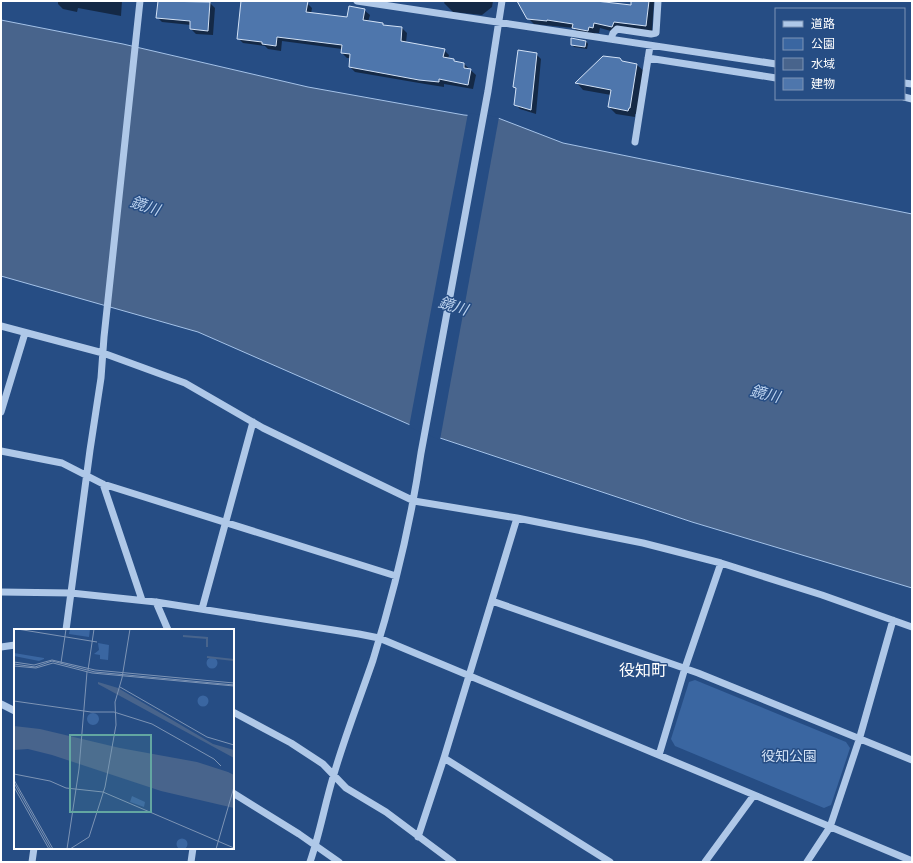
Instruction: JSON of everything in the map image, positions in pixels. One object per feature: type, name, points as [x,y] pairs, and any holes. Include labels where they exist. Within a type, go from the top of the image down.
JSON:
[{"type":"street","points":[[66,629],[86,475],[101,378],[140,1]]},
{"type":"street","points":[[357,1],[775,64]]},
{"type":"street","points":[[310,862],[334,774],[379,638],[414,501],[421,453],[488,91],[502,1]]},
{"type":"street","points":[[611,39],[613,33],[617,29],[651,34],[656,33],[658,1]]},
{"type":"street","points":[[635,142],[650,46]]},
{"type":"street","points":[[648,58],[775,78]]},
{"type":"street","points":[[1,326],[103,353],[185,383],[253,422],[414,501],[517,518],[643,543],[721,563],[822,595],[912,627]]},
{"type":"street","points":[[1,412],[24,333]]},
{"type":"street","points":[[202,609],[253,422]]},
{"type":"street","points":[[1,451],[62,463],[103,484],[396,576]]},
{"type":"street","points":[[103,484],[142,600]]},
{"type":"street","points":[[418,837],[444,758],[517,518]]},
{"type":"street","points":[[659,755],[685,668],[721,563]]},
{"type":"street","points":[[1,592],[71,593],[142,600],[379,638],[912,861]]},
{"type":"street","points":[[492,601],[685,668],[859,740],[912,760]]},
{"type":"street","points":[[156,602],[168,629]]},
{"type":"street","points":[[807,862],[830,827],[859,740],[893,620]]},
{"type":"street","points":[[1,647],[14,645]]},
{"type":"street","points":[[1,704],[14,710]]},
{"type":"street","points":[[234,713],[291,743],[323,764],[346,788],[386,812],[453,862]]},
{"type":"street","points":[[444,758],[610,862]]},
{"type":"street","points":[[234,794],[299,834],[339,862]]},
{"type":"street","points":[[705,862],[754,795]]},
{"type":"street","points":[[32,862],[34,849]]},
{"type":"street","points":[[191,862],[192,849]]},
{"type":"green space","name":"役知公園","points":[[695,680],[846,742],[850,748],[831,805],[824,808],[675,746],[671,739],[689,682]]},
{"type":"water","name":"鏡川","points":[[1,20],[123,44],[308,87],[464,115],[498,118],[563,143],[912,214],[912,588],[692,522],[440,438],[198,332],[1,276]]},
{"type":"pier","points":[[468,113],[499,117],[440,440],[409,427]]},
{"type":"building","points":[[158,1],[210,2],[208,31],[190,29],[190,21],[156,18]]},
{"type":"building","points":[[241,1],[308,1],[306,12],[347,17],[349,6],[365,9],[363,20],[383,23],[383,25],[402,27],[401,41],[445,49],[443,57],[464,63],[464,68],[471,69],[468,85],[439,79],[439,82],[419,80],[349,67],[350,54],[341,53],[342,45],[277,37],[276,46],[262,44],[262,42],[237,39]]},
{"type":"building","points":[[517,1],[596,1],[631,5],[631,1],[649,1],[646,26],[614,22],[612,27],[594,23],[593,28],[589,27],[588,31],[572,28],[573,24],[527,19]]},
{"type":"building","points":[[571,38],[586,41],[585,47],[571,45]]},
{"type":"building","points":[[518,50],[537,53],[531,110],[514,105],[516,88],[513,87]]},
{"type":"building","points":[[603,56],[620,58],[622,61],[637,64],[630,108],[628,111],[608,107],[611,90],[575,83]]},
{"type":"district","name":"役知町","points":[[643,670]]}]
